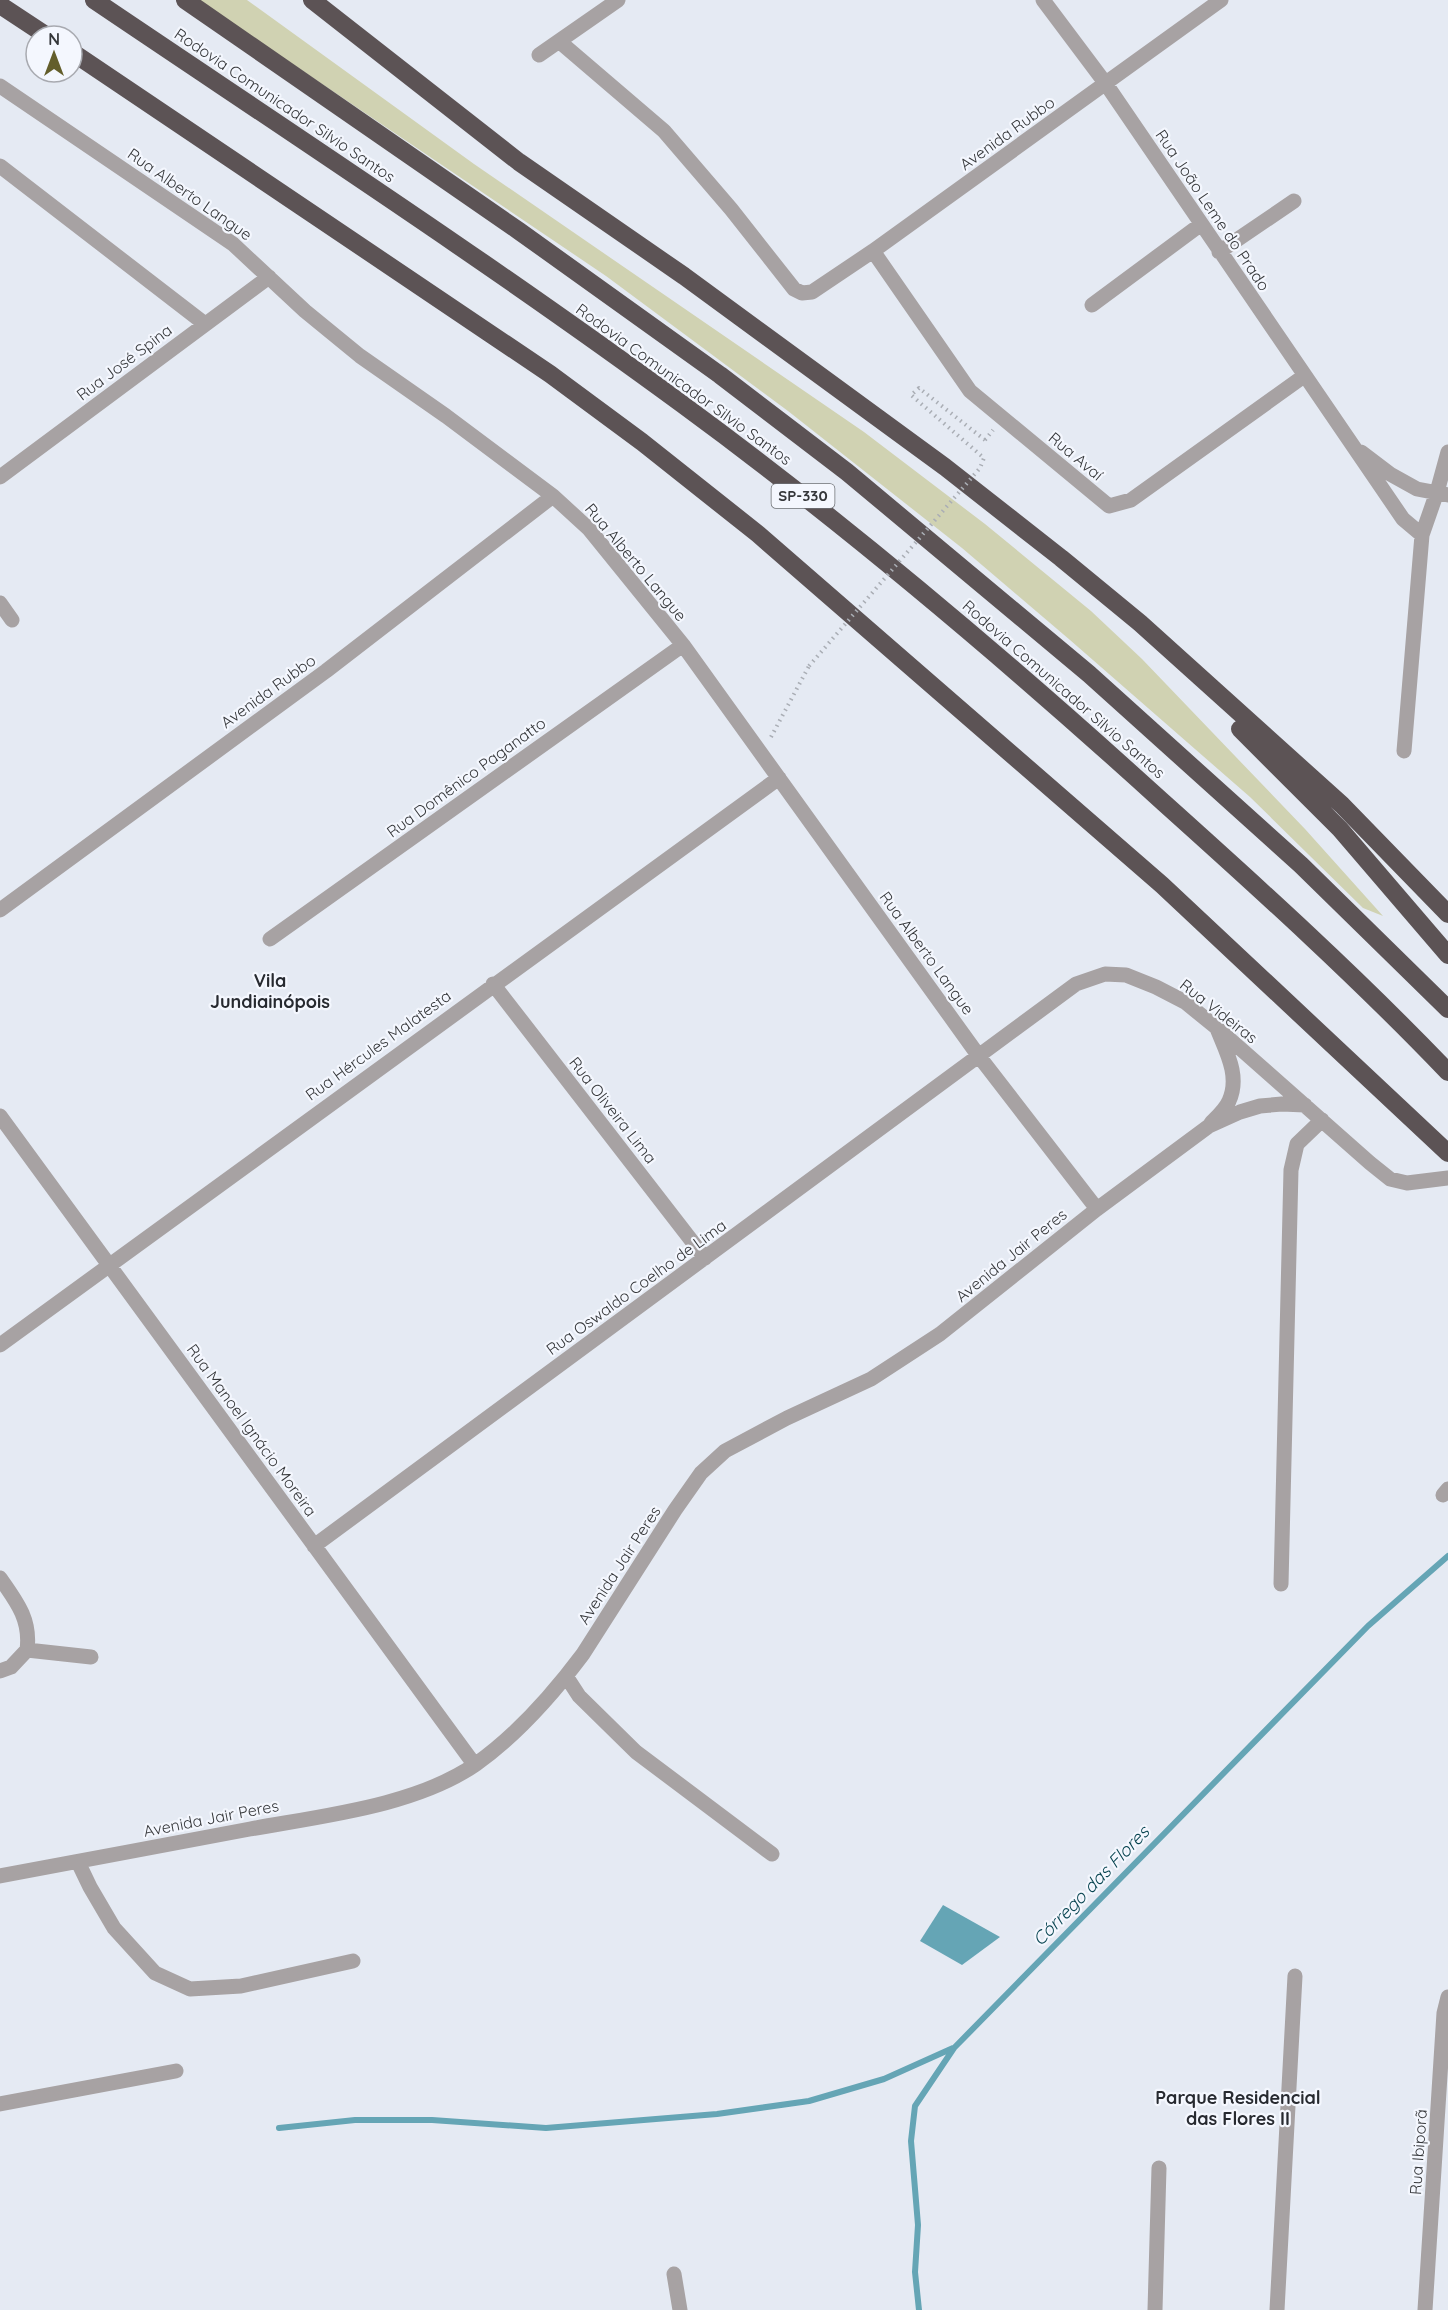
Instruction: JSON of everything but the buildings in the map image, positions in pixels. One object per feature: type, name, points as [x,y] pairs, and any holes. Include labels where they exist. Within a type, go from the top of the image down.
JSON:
[{"type":"highway","name":"Rodovia Comunicador Silvio Santos","points":[[94,0],[485,264],[682,404],[810,501],[1043,693],[1269,897],[1448,1072]]},
{"type":"highway","name":"Rodovia Comunicador Silvio Santos","points":[[185,0],[519,231],[720,375],[847,472],[1089,674],[1301,865],[1448,1009]]},
{"type":"highway","points":[[312,0],[519,162],[684,276],[945,467],[1140,623],[1342,805],[1448,914]]},
{"type":"highway","points":[[0,5],[29,24]]},
{"type":"highway","points":[[84,60],[550,374],[642,442],[759,534],[1162,885],[1448,1153]]},
{"type":"highway","points":[[1140,623],[1193,687],[1217,706],[1340,829],[1448,955]]},
{"type":"street","points":[[539,55],[618,0]]},
{"type":"street","name":"Rua João Leme do Prado","points":[[1043,0],[1106,84],[1349,443],[1403,519],[1422,535]]},
{"type":"street","name":"Avenida Rubbo","points":[[560,42],[664,131],[724,201],[794,289],[802,293],[812,292],[873,251],[1221,0]]},
{"type":"street","name":"Rua Alberto Langue","points":[[0,86],[233,244],[305,311],[360,356],[446,416],[553,496],[589,529],[682,645],[978,1055],[1097,1209]]},
{"type":"street","points":[[0,166],[205,324]]},
{"type":"street","points":[[1219,252],[1294,201]]},
{"type":"street","points":[[1092,305],[1200,225]]},
{"type":"street","name":"Rua Avaí","points":[[873,251],[970,391],[1109,506],[1131,500],[1304,376]]},
{"type":"street","name":"Rua José Spina","points":[[0,477],[269,277]]},
{"type":"street","name":"Rua João Leme do Prado","points":[[1349,443],[1390,474],[1417,489],[1442,494]]},
{"type":"street","points":[[1404,751],[1422,535],[1442,494],[1448,452]]},
{"type":"street","name":"Avenida Rubbo","points":[[0,910],[326,671],[553,496]]},
{"type":"street","points":[[0,603],[12,620]]},
{"type":"street","name":"Rua Domênico Paganatto","points":[[270,939],[682,645]]},
{"type":"street","name":"Rua Hércules Malatesta","points":[[0,1345],[109,1263],[780,778]]},
{"type":"street","name":"Rua Videiras","points":[[978,1055],[1076,984],[1105,974],[1126,975],[1185,1002],[1305,1106]]},
{"type":"street","name":"Rua Oliveira Lima","points":[[493,984],[705,1258]]},
{"type":"street","name":"Avenida Jair Peres","points":[[1209,1126],[1229,1102],[1233,1086],[1230,1060],[1217,1028]]},
{"type":"street","name":"Rua Oswaldo Coelho de Lima","points":[[314,1546],[978,1055]]},
{"type":"street","name":"Avenida Jair Peres","points":[[0,1876],[336,1813],[420,1793],[474,1764],[511,1734],[566,1676],[583,1654],[682,1500],[701,1473],[724,1451],[787,1418],[871,1379],[940,1334],[1097,1209],[1209,1126],[1240,1112],[1260,1107],[1282,1104],[1305,1106]]},
{"type":"street","points":[[1305,1106],[1390,1179],[1407,1183],[1448,1178]]},
{"type":"street","name":"Rua Manoel Ignácio Moreira","points":[[0,1116],[474,1764]]},
{"type":"street","points":[[1281,1584],[1291,1170],[1297,1144],[1322,1120]]},
{"type":"street","points":[[0,1578],[25,1617],[29,1635],[27,1650],[11,1667],[0,1671]]},
{"type":"street","points":[[27,1650],[91,1657]]},
{"type":"street","points":[[566,1676],[579,1696],[636,1752],[772,1854]]},
{"type":"street","points":[[78,1862],[114,1928],[155,1973],[190,1989],[241,1986],[353,1961]]},
{"type":"street","points":[[1277,2310],[1295,1976]]},
{"type":"street","name":"Rua Ibiporã","points":[[1425,2310],[1444,2013],[1448,1997]]},
{"type":"street","points":[[0,2104],[176,2071]]},
{"type":"street","points":[[1155,2310],[1160,2168]]},
{"type":"street","points":[[674,2274],[680,2310]]},
{"type":"path","points":[[762,753],[809,666],[980,468],[984,458],[911,395],[919,388],[985,440]]},
{"type":"green space","points":[[198,0],[247,0],[474,164],[864,432],[985,524],[1091,611],[1142,659],[1305,829],[1383,916],[1363,908],[1250,797],[962,548],[788,411],[606,276]]},
{"type":"water","points":[[943,1905],[1000,1937],[962,1965],[920,1941]]},
{"type":"waterway","name":"Córrego das Flores","points":[[919,2310],[915,2272],[918,2225],[911,2141],[915,2106],[954,2048],[1368,1626],[1448,1556]]},
{"type":"waterway","points":[[279,2128],[355,2120],[432,2120],[546,2128],[717,2114],[809,2101],[884,2079],[953,2048]]},
{"type":"district","name":"Vila Jundiainópois","points":[[270,991]]},
{"type":"district","name":"Parque Residencial das Flores II","points":[[1238,2108]]}]
